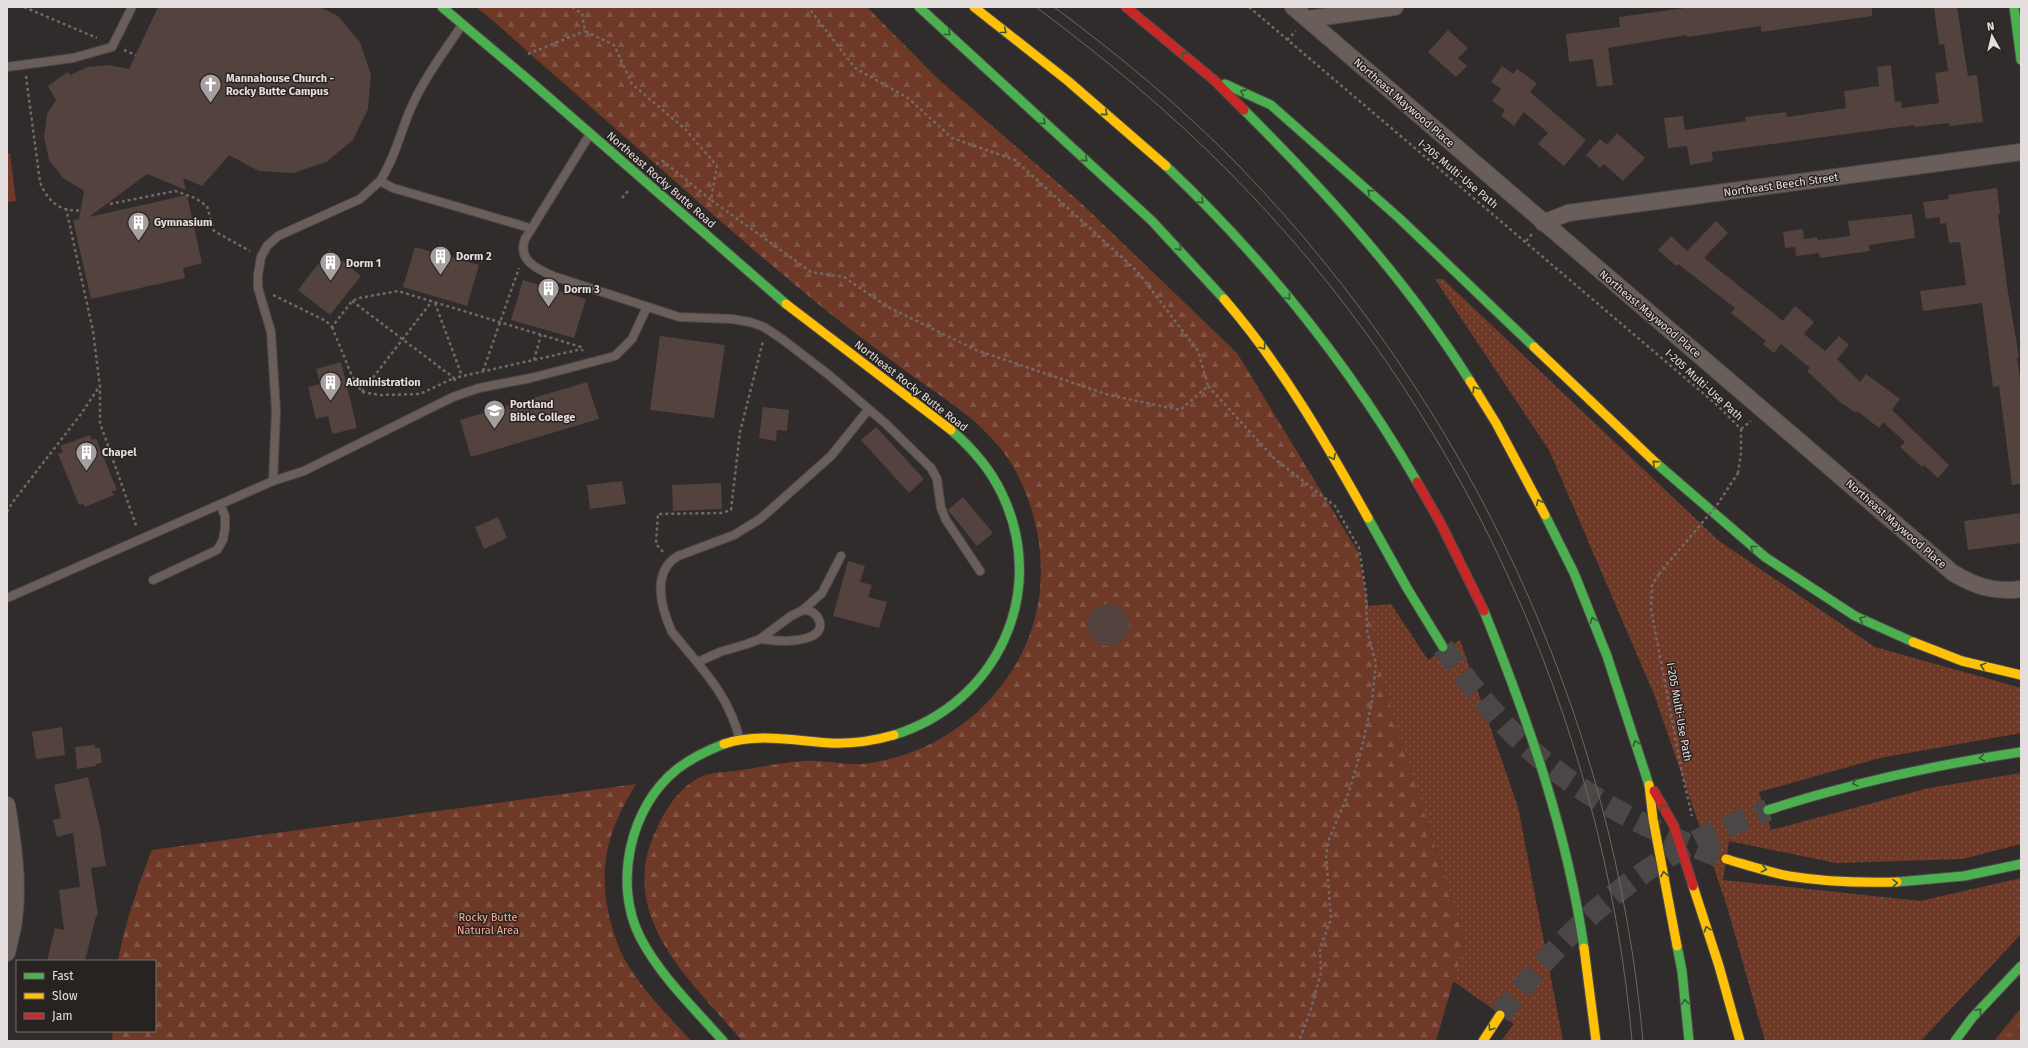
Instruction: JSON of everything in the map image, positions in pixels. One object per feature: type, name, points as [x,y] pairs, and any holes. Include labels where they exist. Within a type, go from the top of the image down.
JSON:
[{"type":"main road","name":"Northeast Rocky Butte Road","points":[[442,7],[797,312],[936,417],[960,438],[994,477],[1005,498],[1015,528],[1019,552],[1020,580],[1014,614],[1008,632],[1000,650],[979,680],[947,710],[922,726],[906,733],[869,741],[842,743],[781,739],[740,740],[721,744],[696,756],[662,784],[651,797],[637,824],[628,863],[627,878],[634,921],[645,945],[664,971],[723,1041]]},
{"type":"main road","points":[[919,7],[1152,221],[1192,262],[1251,330],[1303,405],[1401,579],[1442,647]]},
{"type":"main road","points":[[974,7],[1072,84],[1159,160],[1217,217],[1302,313],[1338,359],[1398,448],[1463,565],[1508,669],[1532,732],[1553,800],[1572,880],[1584,939],[1596,1041]]},
{"type":"main road","points":[[1126,7],[1214,80],[1279,145],[1372,248],[1411,297],[1465,373],[1496,423],[1533,490],[1574,573],[1607,656],[1648,780],[1653,818],[1682,971],[1689,1041]]},
{"type":"main road","points":[[2014,7],[2020,51]]},
{"type":"main road","points":[[1214,80],[1271,105],[1399,218],[1650,458],[1765,558],[1820,596],[1855,616],[1890,633],[1962,661],[2021,674]]},
{"type":"main road","points":[[1768,810],[1862,781],[1958,762],[2021,752]]},
{"type":"main road","points":[[1648,780],[1674,826],[1719,966],[1740,1041]]},
{"type":"main road","points":[[1726,859],[1790,876],[1856,883],[1926,881],[1963,876],[2021,864]]},
{"type":"main road","points":[[1954,1041],[2021,966]]},
{"type":"main road","points":[[1482,1041],[1500,1015]]},
{"type":"street","name":"Northeast Maywood Place","points":[[1293,7],[1543,223],[1953,573],[1971,583],[1990,590],[2021,589]]},
{"type":"street","points":[[1308,19],[1395,7]]},
{"type":"street","name":"Northeast Beech Street","points":[[1543,223],[1568,214],[2021,152]]},
{"type":"street","points":[[7,805],[12,837],[15,891],[14,920],[7,953]]},
{"type":"lane","points":[[7,67],[73,58],[113,45],[132,7]]},
{"type":"lane","points":[[273,481],[276,411],[271,332],[258,288],[258,275],[261,257],[267,246],[278,236],[360,199],[380,181],[388,169],[406,120],[420,89],[463,24]]},
{"type":"lane","points":[[590,134],[530,228],[522,245],[527,261],[536,269],[553,276],[679,317],[732,319],[750,322],[768,330],[830,374],[868,410],[913,449],[931,468],[937,479],[941,508],[946,520],[980,570]]},
{"type":"lane","points":[[380,181],[393,188],[530,228]]},
{"type":"lane","points":[[7,598],[273,481],[304,471],[460,394],[478,388],[531,378],[615,356],[632,339],[646,307]]},
{"type":"lane","points":[[740,740],[735,720],[722,694],[698,662],[672,632],[663,612],[660,588],[664,572],[670,560],[734,535],[760,519],[831,456],[868,410]]},
{"type":"lane","points":[[153,580],[217,550],[223,540],[226,528],[225,516],[220,504]]},
{"type":"lane","points":[[698,662],[720,652],[747,644],[760,638],[790,616],[803,610],[822,593],[841,556]]},
{"type":"lane","points":[[760,638],[784,640],[812,636],[818,630],[818,617],[812,611],[803,610]]},
{"type":"path","points":[[24,7],[136,55]]},
{"type":"path","points":[[572,7],[582,14],[585,31]]},
{"type":"path","points":[[808,7],[856,68],[908,98],[952,138],[1015,160],[1136,271],[1198,351],[1208,386],[1275,459],[1335,506],[1359,548],[1366,593],[1367,631],[1376,663],[1372,701],[1362,747],[1349,792],[1328,839],[1326,855],[1331,919],[1320,948],[1321,973],[1310,1015],[1299,1041]]},
{"type":"path","name":"I-205 Multi-Use Path","points":[[1249,7],[1718,406],[1740,429],[1741,453],[1738,474],[1717,505],[1659,574],[1652,585],[1651,609],[1682,773],[1693,819]]},
{"type":"path","points":[[507,63],[585,31],[614,45],[632,84],[685,129],[717,166],[711,200],[811,272],[844,277],[886,306],[976,350],[1109,395],[1180,410],[1208,386]]},
{"type":"path","points":[[25,64],[40,182],[44,193],[50,201],[66,208],[80,210]]},
{"type":"path","points":[[110,204],[175,191],[194,198],[207,206],[214,231],[261,257]]},
{"type":"path","points":[[66,208],[93,331],[100,387],[100,423],[141,538]]},
{"type":"path","points":[[483,372],[516,270],[527,261]]},
{"type":"path","points":[[281,298],[326,321],[332,327],[352,376],[362,392],[380,395],[420,394],[454,378],[581,348],[398,291],[359,298],[352,301],[332,327]]},
{"type":"path","points":[[352,301],[454,378],[460,394]]},
{"type":"path","points":[[362,392],[434,302]]},
{"type":"path","points":[[434,302],[462,376]]},
{"type":"path","points":[[670,560],[656,544],[658,514],[721,513],[731,510],[740,432],[761,346],[768,330]]},
{"type":"path","points":[[534,360],[541,335]]},
{"type":"path","points":[[7,512],[12,503],[100,387]]},
{"type":"green space","points":[[476,7],[867,7],[937,78],[1081,203],[1237,353],[1358,552],[1383,683],[1465,941],[1436,1041],[742,1041],[681,970],[664,945],[652,918],[645,890],[646,860],[657,828],[665,813],[681,791],[695,780],[707,775],[797,762],[813,761],[861,764],[894,758],[926,746],[956,729],[982,708],[1004,683],[1021,654],[1034,623],[1040,589],[1041,572],[1035,522],[1025,490],[1009,460],[999,446],[975,422],[949,401],[864,340],[794,284]]},
{"type":"green space","points":[[10,153],[16,201],[7,202],[7,154]]},
{"type":"green space","points":[[1435,279],[1443,279],[1719,541],[1875,647],[2021,688],[2021,733],[1880,758],[1759,792],[1771,830],[1929,788],[2021,773],[2021,844],[1963,859],[1836,863],[1729,841],[1723,880],[1920,901],[2021,878],[2021,934],[1921,1041],[1765,1041],[1726,903],[1654,694],[1549,450]]},
{"type":"green space","points":[[1391,604],[1428,660],[1460,640],[1518,807],[1563,1041],[1501,1041],[1514,1024],[1453,981],[1465,941],[1383,683],[1368,606]]},
{"type":"green space","name":"Rocky Butte Natural Area","points":[[636,784],[618,817],[608,849],[605,866],[605,883],[606,901],[610,920],[620,951],[639,982],[691,1041],[112,1041],[113,1032],[156,1032],[156,960],[118,960],[132,904],[152,850]]},
{"type":"green space","points":[[2021,1008],[2021,1041],[1994,1041]]},
{"type":"building","name":"Mannahouse Church - Rocky Butte Campus","points":[[158,7],[320,7],[338,16],[360,42],[371,75],[368,109],[353,140],[326,162],[293,173],[259,171],[229,155],[202,186],[183,178],[186,190],[147,174],[89,217],[187,195],[202,263],[183,268],[185,278],[91,299],[73,220],[79,219],[84,191],[63,178],[49,160],[44,137],[47,114],[56,100],[48,86],[68,72],[70,75],[88,67],[109,65],[129,69]]},
{"type":"building","points":[[1692,7],[1872,7],[1872,16],[1761,32],[1761,26],[1687,37],[1687,35],[1608,48],[1613,85],[1597,87],[1593,59],[1569,62],[1566,34],[1620,27],[1619,17]]},
{"type":"building","points":[[1934,7],[1957,7],[1968,76],[1977,75],[1983,122],[1950,126],[1949,123],[1914,127],[1914,125],[1712,152],[1713,161],[1690,165],[1687,146],[1668,148],[1664,118],[1683,116],[1685,130],[1746,121],[1745,117],[1786,112],[1787,117],[1846,108],[1844,91],[1879,86],[1877,67],[1891,65],[1895,102],[1901,101],[1902,108],[1939,103],[1935,73],[1948,71],[1944,44],[1939,45]]},
{"type":"building","points":[[1448,30],[1468,48],[1458,58],[1467,66],[1456,77],[1428,52]]},
{"type":"building","points":[[1502,66],[1513,74],[1517,69],[1537,83],[1530,92],[1586,140],[1564,166],[1538,144],[1548,133],[1524,112],[1514,126],[1501,116],[1505,110],[1492,101],[1501,89],[1491,82]]},
{"type":"building","points":[[1617,133],[1645,158],[1623,181],[1604,164],[1600,168],[1586,155],[1600,139],[1607,145]]},
{"type":"building","points":[[1997,188],[2000,214],[1998,215],[2007,286],[2019,357],[2017,357],[2021,386],[2021,484],[2012,485],[1999,386],[1993,387],[1982,303],[1923,311],[1920,291],[1966,285],[1960,242],[1949,243],[1946,223],[1940,224],[1940,217],[1926,219],[1923,202],[1949,199],[1948,195]]},
{"type":"building","points":[[1912,214],[1915,238],[1869,245],[1870,251],[1820,258],[1819,253],[1796,256],[1795,247],[1785,248],[1783,232],[1803,229],[1804,239],[1817,237],[1818,240],[1850,236],[1848,221]]},
{"type":"building","points":[[1716,221],[1728,233],[1704,258],[1783,321],[1795,306],[1814,322],[1804,334],[1825,351],[1839,336],[1849,345],[1837,359],[1860,382],[1866,374],[1900,399],[1892,410],[1949,465],[1938,478],[1924,465],[1922,467],[1900,447],[1905,442],[1883,422],[1879,428],[1857,411],[1856,413],[1840,402],[1807,371],[1810,368],[1781,344],[1774,353],[1763,344],[1766,341],[1731,313],[1735,308],[1678,264],[1676,266],[1658,250],[1671,236],[1687,251]]},
{"type":"building","name":"Dorm 2","points":[[415,247],[479,265],[467,306],[403,287]]},
{"type":"building","name":"Dorm 1","points":[[329,250],[361,276],[330,315],[298,290]]},
{"type":"building","name":"Dorm 3","points":[[523,280],[586,299],[574,338],[511,320]]},
{"type":"building","points":[[660,336],[725,345],[714,418],[650,410]]},
{"type":"building","name":"Administration","points":[[341,362],[357,428],[332,434],[328,416],[316,419],[308,387],[320,384],[316,369]]},
{"type":"building","points":[[587,382],[599,419],[471,457],[460,420]]},
{"type":"building","points":[[763,407],[789,410],[787,431],[777,430],[776,441],[759,438]]},
{"type":"building","points":[[876,427],[924,479],[909,493],[861,440]]},
{"type":"building","name":"Chapel","points":[[90,435],[92,440],[96,439],[117,490],[112,491],[114,495],[85,507],[83,503],[79,505],[58,454],[63,452],[60,446]]},
{"type":"building","points":[[622,481],[626,504],[590,509],[587,485]]},
{"type":"building","points":[[721,483],[722,509],[673,511],[672,485]]},
{"type":"building","points":[[963,497],[993,533],[977,546],[948,510]]},
{"type":"building","points":[[2021,513],[2021,543],[1968,550],[1964,521]]},
{"type":"building","points":[[498,517],[507,538],[484,549],[475,527]]},
{"type":"building","points":[[848,561],[865,566],[860,582],[872,585],[868,597],[887,602],[879,628],[833,616]]},
{"type":"building","points":[[1104,604],[1112,604],[1120,607],[1126,613],[1129,625],[1126,637],[1120,643],[1112,646],[1104,646],[1096,643],[1090,637],[1087,629],[1087,621],[1090,613],[1096,607]]},
{"type":"building","points":[[62,727],[65,755],[36,759],[32,732]]},
{"type":"building","points":[[95,745],[95,748],[100,748],[102,763],[96,764],[96,766],[77,769],[75,747]]},
{"type":"building","points":[[88,777],[100,828],[106,866],[91,868],[98,915],[96,916],[85,960],[47,960],[55,928],[64,930],[59,890],[80,887],[73,833],[57,837],[53,820],[61,818],[54,785]]},
{"type":"tunnel","points":[[1443,647],[1497,716],[1521,741],[1546,763],[1602,802],[1663,833],[1726,859]]},
{"type":"tunnel","points":[[1500,1015],[1540,966],[1562,943],[1584,921],[1632,881],[1685,847],[1726,827],[1768,810]]},
{"type":"tram line","points":[[1036,7],[1136,86],[1206,149],[1311,262],[1385,359],[1450,463],[1506,571],[1553,684],[1589,801],[1616,920],[1632,1041]]},
{"type":"tram line","points":[[1054,7],[1151,84],[1197,125],[1241,168],[1323,260],[1396,358],[1461,462],[1517,570],[1563,683],[1600,800],[1627,919],[1643,1041]]},
{"type":"traffic: fast","points":[[442,7],[531,82],[786,304]]},
{"type":"traffic: fast","points":[[919,7],[1152,221],[1224,299]]},
{"type":"traffic: fast","points":[[2014,7],[2021,60]]},
{"type":"traffic: fast","points":[[1225,84],[1271,105],[1399,218],[1534,347]]},
{"type":"traffic: fast","points":[[1244,110],[1306,173],[1365,240],[1420,309],[1446,344],[1470,381]]},
{"type":"traffic: fast","points":[[1166,166],[1237,238],[1303,315],[1363,396],[1391,438],[1417,482]]},
{"type":"traffic: fast","points":[[894,735],[930,719],[961,698],[986,671],[1004,639],[1016,605],[1019,568],[1015,531],[1002,494],[980,459],[951,430]]},
{"type":"traffic: fast","points":[[1656,463],[1765,557],[1855,616],[1913,642]]},
{"type":"traffic: fast","points":[[1545,515],[1574,573],[1607,656],[1649,785]]},
{"type":"traffic: fast","points":[[1368,518],[1407,588],[1443,647]]},
{"type":"traffic: fast","points":[[1484,611],[1516,693],[1544,776],[1567,861],[1577,904],[1584,948]]},
{"type":"traffic: fast","points":[[723,1041],[667,978],[657,965],[640,937],[632,916],[628,894],[627,871],[637,825],[647,804],[660,786],[676,770],[687,762],[724,744]]},
{"type":"traffic: fast","points":[[1768,810],[1862,783],[1925,769],[2021,752]]},
{"type":"traffic: fast","points":[[1897,882],[1964,876],[2021,864]]},
{"type":"traffic: fast","points":[[1677,946],[1682,971],[1689,1041]]},
{"type":"traffic: fast","points":[[1955,1041],[1972,1018],[2021,966]]},
{"type":"traffic: slow","points":[[974,7],[1068,81],[1166,166]]},
{"type":"traffic: slow","points":[[1224,299],[1245,324],[1284,377],[1336,461],[1368,518]]},
{"type":"traffic: slow","points":[[786,304],[951,430]]},
{"type":"traffic: slow","points":[[1534,347],[1656,463]]},
{"type":"traffic: slow","points":[[1470,381],[1496,423],[1545,515]]},
{"type":"traffic: slow","points":[[1913,642],[1962,661],[2021,675]]},
{"type":"traffic: slow","points":[[724,744],[750,738],[777,738],[846,743],[894,735]]},
{"type":"traffic: slow","points":[[1649,785],[1653,819],[1677,946]]},
{"type":"traffic: slow","points":[[1726,859],[1789,876],[1816,880],[1843,882],[1897,882]]},
{"type":"traffic: slow","points":[[1693,886],[1719,966],[1740,1041]]},
{"type":"traffic: slow","points":[[1584,948],[1596,1041]]},
{"type":"traffic: slow","points":[[1483,1041],[1500,1015]]},
{"type":"traffic: jam","points":[[1126,7],[1214,80],[1244,110]]},
{"type":"traffic: jam","points":[[1417,482],[1440,522],[1484,611]]},
{"type":"traffic: jam","points":[[1654,791],[1674,826],[1693,886]]},
{"type":"place","name":"Mannahouse Church - Rocky Butte Campus","points":[[211,104]]},
{"type":"place","name":"Gymnasium","points":[[138,242]]},
{"type":"place","name":"Dorm 2","points":[[441,276]]},
{"type":"place","name":"Dorm 1","points":[[330,282]]},
{"type":"place","name":"Dorm 3","points":[[549,308]]},
{"type":"place","name":"Administration","points":[[331,402]]},
{"type":"place","name":"Portland Bible College","points":[[495,430]]},
{"type":"place","name":"Chapel","points":[[87,472]]}]
